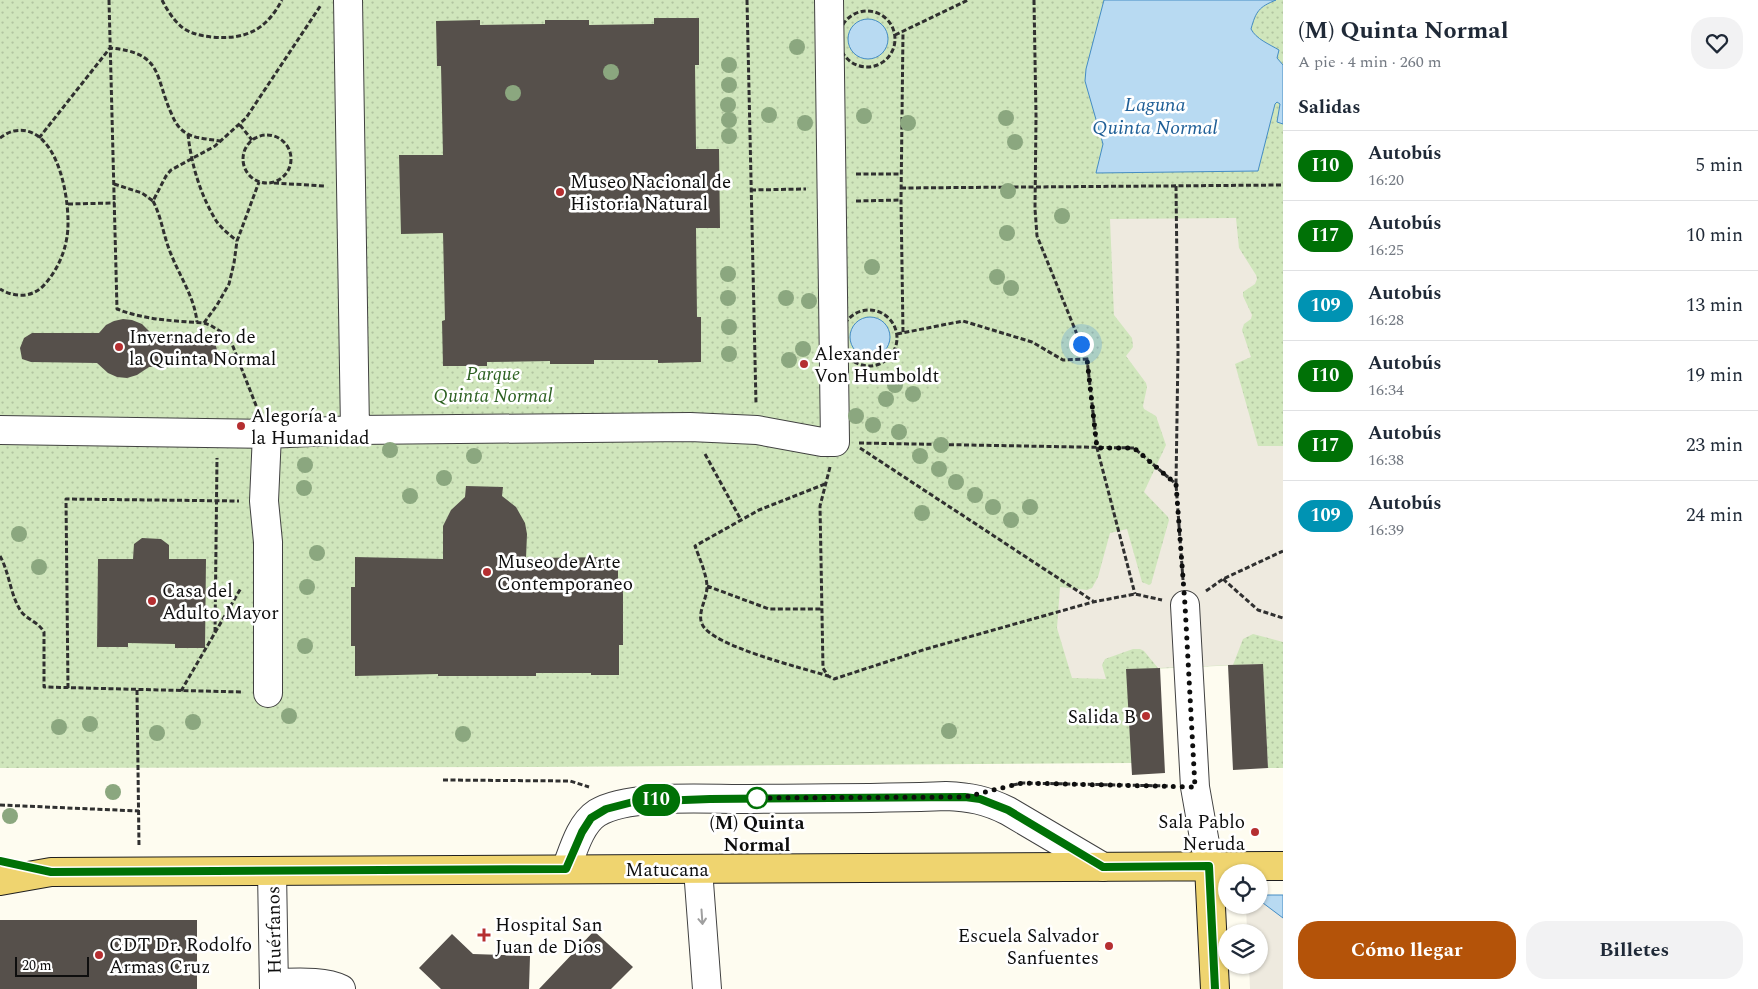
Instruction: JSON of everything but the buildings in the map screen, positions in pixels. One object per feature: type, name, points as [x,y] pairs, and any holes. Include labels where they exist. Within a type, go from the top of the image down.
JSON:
[{"type":"main road","name":"Matucana","points":[[0,862],[51,872]]},
{"type":"main road","points":[[1209,866],[1215,989]]},
{"type":"main road","name":"Matucana","points":[[0,880],[51,872],[1283,866]]},
{"type":"street","points":[[348,0],[355,430]]},
{"type":"street","points":[[0,430],[267,434],[355,430],[690,427],[757,430],[822,442],[836,442],[829,0]]},
{"type":"street","points":[[267,434],[264,501],[268,542],[268,693]]},
{"type":"street","points":[[1185,605],[1195,787],[1209,866]]},
{"type":"street","points":[[566,869],[582,832],[591,818],[606,809],[633,802],[946,796],[980,799],[1008,810],[1103,867]]},
{"type":"street","points":[[698,869],[707,989]]},
{"type":"street","name":"Huérfanos","points":[[272,871],[274,986]]},
{"type":"street","points":[[274,986],[303,983],[335,986],[341,989]]},
{"type":"path","points":[[109,0],[117,309],[131,315],[146,318],[204,323],[223,333],[232,344],[267,434]]},
{"type":"path","points":[[162,0],[173,18],[182,28],[205,37],[234,38],[245,36],[257,30],[267,21],[282,0]]},
{"type":"path","points":[[153,201],[171,170],[220,142],[240,125],[265,91],[320,5],[328,0]]},
{"type":"path","points":[[747,0],[757,430]]},
{"type":"path","points":[[895,35],[968,0]]},
{"type":"path","points":[[1034,0],[1035,209],[1037,236],[1087,359],[1097,448],[1135,594]]},
{"type":"path","points":[[862,12],[879,14],[887,19],[895,35],[895,45],[885,61],[867,67],[858,66],[850,60],[844,54],[840,45],[842,28],[847,20],[862,12]]},
{"type":"path","points":[[903,32],[901,174],[903,332]]},
{"type":"path","points":[[110,48],[135,53],[152,64],[160,80],[173,118],[181,130],[188,134],[220,142]]},
{"type":"path","points":[[39,138],[110,48]]},
{"type":"path","points":[[240,125],[252,140]]},
{"type":"path","points":[[0,138],[11,131],[20,130],[30,132],[47,145],[63,179],[69,220],[62,257],[42,288],[33,294],[14,295],[7,294],[0,289]]},
{"type":"path","points":[[188,134],[192,159],[200,185],[213,214],[222,228],[237,241]]},
{"type":"path","points":[[274,183],[286,174],[291,159],[290,152],[281,139],[266,135],[252,140],[244,152],[244,167],[247,174],[258,182],[351,188]]},
{"type":"path","points":[[752,190],[832,188],[901,174]]},
{"type":"path","points":[[204,323],[229,284],[237,241],[258,182]]},
{"type":"path","points":[[114,184],[142,193],[153,201],[172,256],[192,298],[197,322]]},
{"type":"path","points":[[901,188],[1283,185]]},
{"type":"path","points":[[1176,186],[1178,352],[1176,484],[1185,605]]},
{"type":"path","points":[[832,188],[901,200]]},
{"type":"path","points":[[68,204],[115,202]]},
{"type":"path","points":[[864,310],[881,312],[894,325],[897,334],[896,344],[886,359],[878,364],[869,366],[859,364],[851,359],[842,344],[841,335],[848,319],[855,313],[864,310]]},
{"type":"path","points":[[897,334],[963,321],[1032,342],[1063,360],[1087,359]]},
{"type":"path","points":[[690,427],[741,520]]},
{"type":"path","points":[[215,632],[217,433]]},
{"type":"path","points":[[828,676],[823,668],[822,659],[820,506],[836,442]]},
{"type":"path","points":[[826,483],[790,497],[741,520],[696,546],[707,586],[700,615],[702,625],[712,636],[735,647],[834,679],[926,649],[1093,602],[853,443],[1134,448],[1176,484]]},
{"type":"path","points":[[68,688],[66,500],[264,501]]},
{"type":"path","points":[[0,556],[6,568],[18,607],[25,615],[40,625],[44,632],[44,687],[268,693]]},
{"type":"path","points":[[1223,579],[1258,610],[1283,618]]},
{"type":"path","points":[[181,691],[244,583]]},
{"type":"path","points":[[707,586],[769,608],[821,609]]},
{"type":"path","points":[[137,690],[140,856]]},
{"type":"path","points":[[443,780],[570,781],[633,802]]},
{"type":"path","points":[[1012,785],[1022,783],[1195,787]]},
{"type":"path","points":[[0,805],[139,811]]},
{"type":"green space","name":"Parque Quinta Normal","points":[[0,0],[1283,0],[1283,768],[1268,768],[1262,664],[1127,670],[1132,763],[0,768]]},
{"type":"shaded area","points":[[1236,218],[1239,248],[1257,279],[1255,284],[1243,292],[1252,315],[1251,319],[1244,324],[1242,330],[1251,357],[1235,364],[1258,446],[1283,446],[1283,642],[1253,634],[1243,639],[1233,665],[1158,668],[1144,651],[1133,649],[1105,659],[1102,665],[1106,679],[1072,678],[1057,628],[1060,587],[1087,590],[1092,588],[1098,577],[1110,533],[1127,529],[1142,582],[1151,584],[1169,520],[1144,492],[1166,445],[1156,416],[1144,409],[1143,406],[1147,387],[1146,383],[1126,356],[1133,347],[1132,338],[1114,315],[1110,219]]},
{"type":"shaded area","points":[[1268,907],[1283,918],[1283,989],[1250,989],[1249,974],[1268,974],[1268,924],[1247,924],[1246,914],[1268,914]]},
{"type":"water","name":"Laguna Quinta Normal","points":[[1104,0],[1276,0],[1259,10],[1251,29],[1259,38],[1279,50],[1277,58],[1283,65],[1283,124],[1277,122],[1280,104],[1277,102],[1258,171],[1096,173],[1103,144],[1085,81],[1086,69]]},
{"type":"water","points":[[872,19],[879,22],[885,28],[888,39],[887,47],[879,56],[872,59],[864,59],[857,56],[849,47],[848,35],[851,28],[860,20]]},
{"type":"water","points":[[874,317],[881,320],[887,326],[890,337],[889,345],[881,354],[874,357],[866,357],[859,354],[851,345],[850,333],[853,326],[862,318]]},
{"type":"water","points":[[1268,895],[1283,895],[1283,918],[1268,907]]},
{"type":"bus line","name":"I10","points":[[0,861],[51,872],[566,869],[587,822],[599,812],[633,802],[710,799],[965,797],[980,799],[1008,810],[1103,867],[1209,866],[1215,989]]},
{"type":"place","name":"Museo Nacional de Historia Natural","points":[[560,192]]},
{"type":"place","name":"Invernadero de la Quinta Normal","points":[[119,347]]},
{"type":"place","name":"Alexander Von Humboldt","points":[[804,364]]},
{"type":"place","name":"Alegoría a la Humanidad","points":[[241,426]]},
{"type":"place","name":"Museo de Arte Contemporaneo","points":[[487,572]]},
{"type":"place","name":"Casa del Adulto Mayor","points":[[152,601]]},
{"type":"place","name":"Salida B","points":[[1146,716]]},
{"type":"place","name":"(M) Quinta Normal","points":[[757,798]]},
{"type":"place","name":"Sala Pablo Neruda","points":[[1255,832]]},
{"type":"place","name":"Hospital San Juan de Dios","points":[[484,935]]},
{"type":"place","name":"Escuela Salvador Sanfuentes","points":[[1109,946]]},
{"type":"place","name":"CDT Dr. Rodolfo Armas Cruz","points":[[99,955]]},
{"type":"route","points":[[757,798],[750,798],[965,797],[1022,783],[1195,787],[1176,484],[1134,448],[1097,448],[1087,359],[1081,344]]}]
